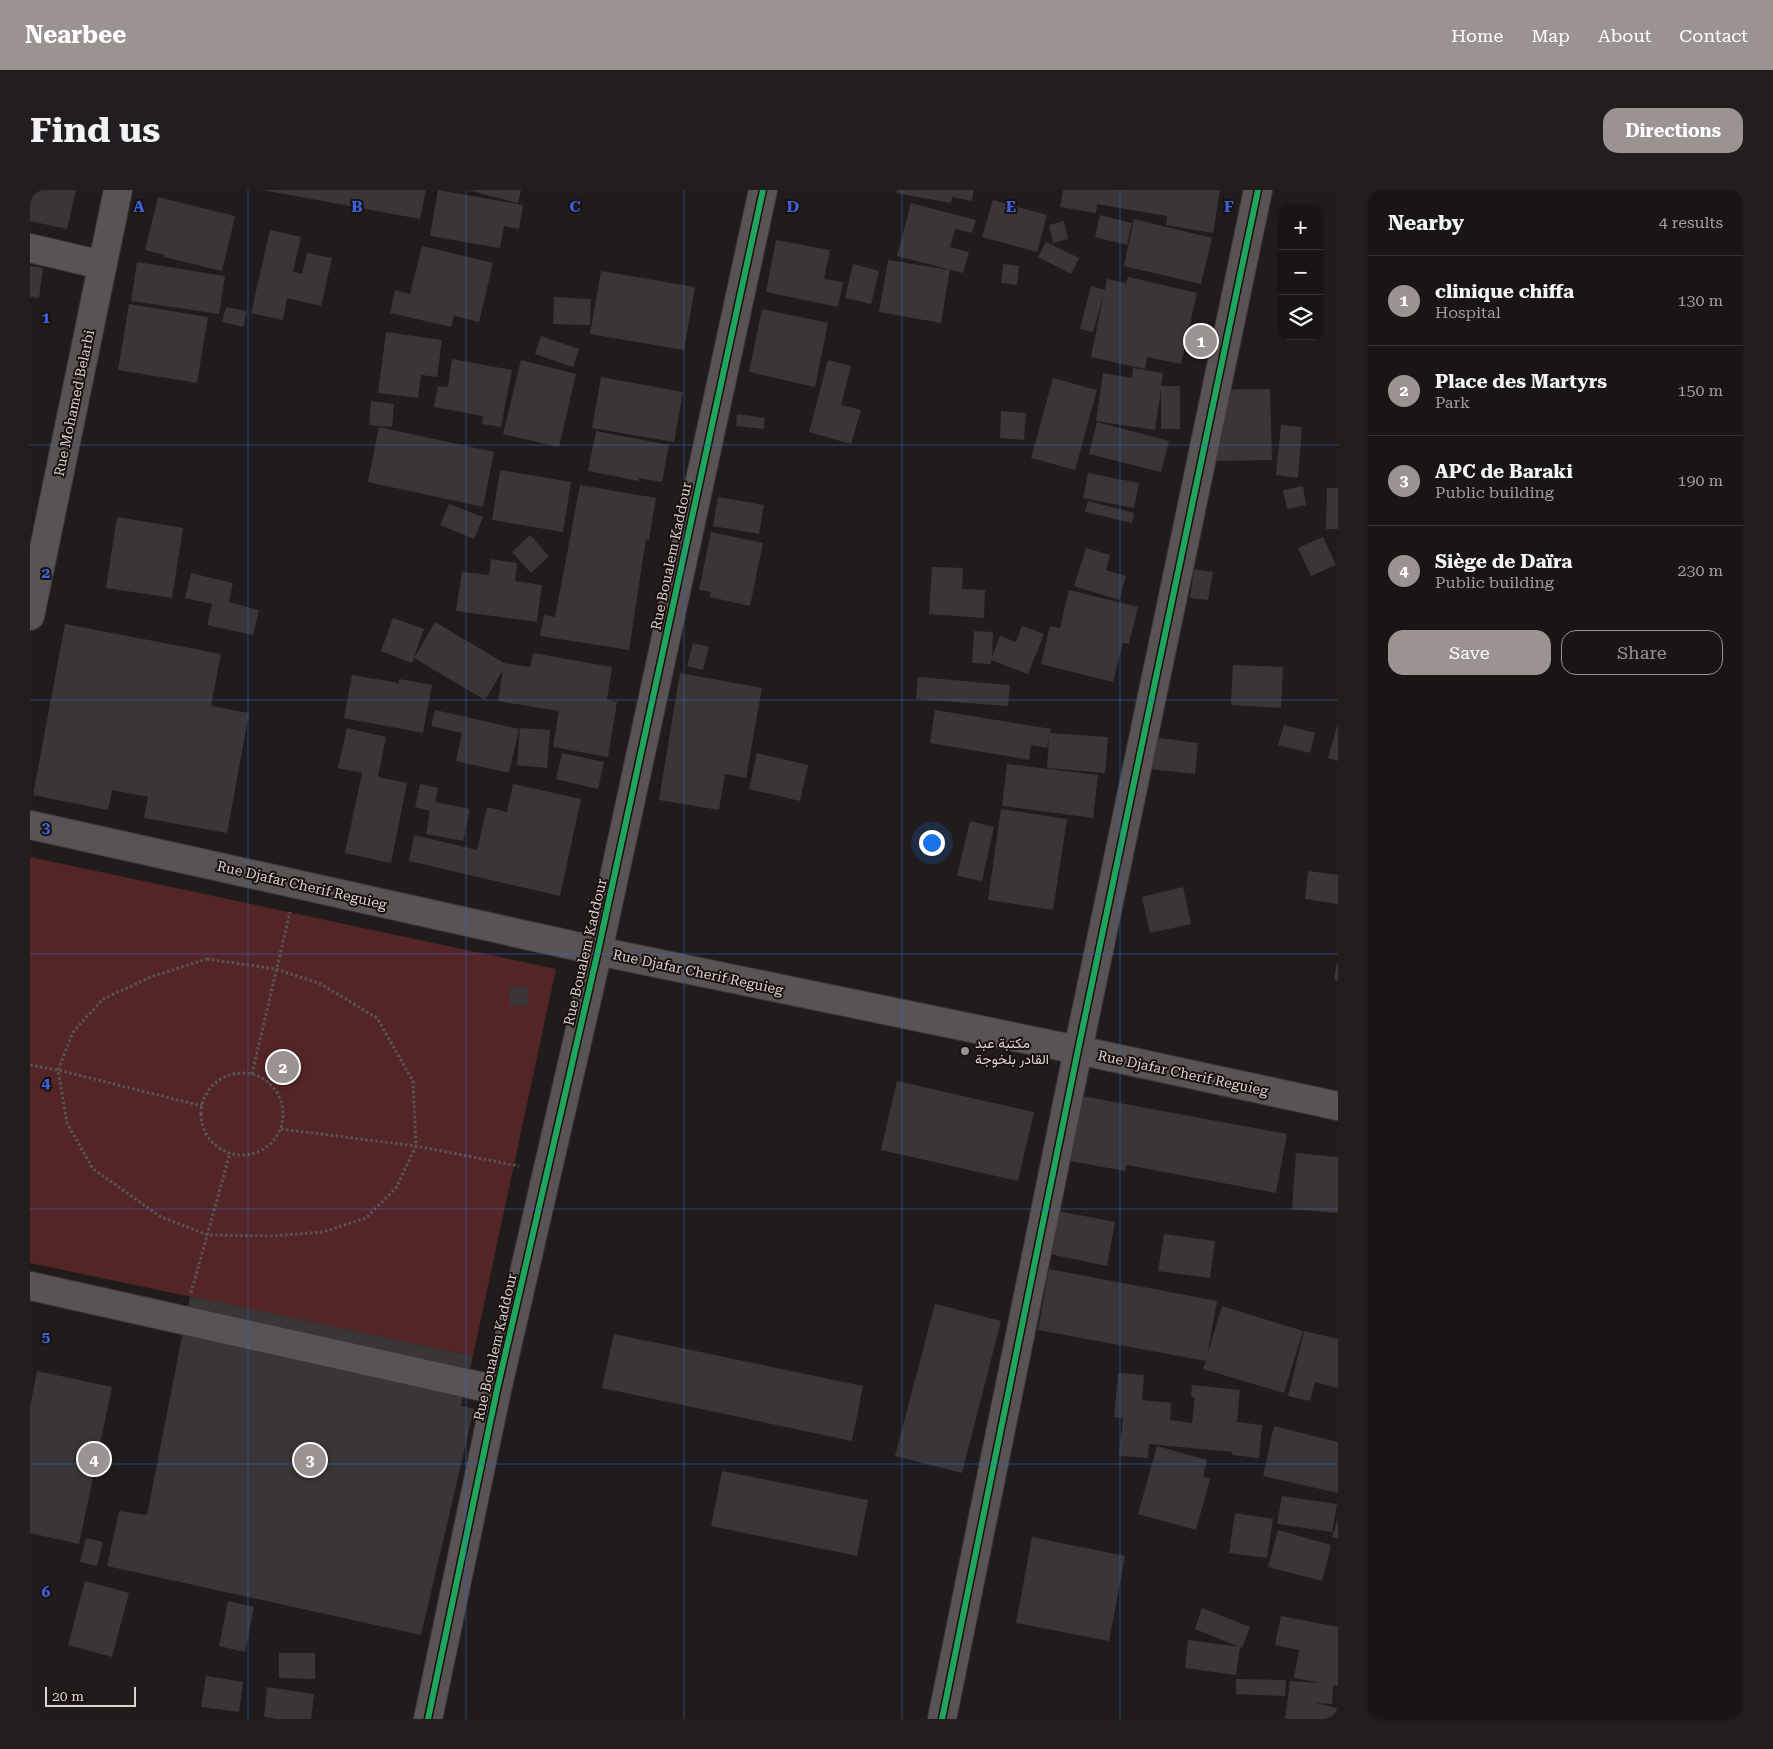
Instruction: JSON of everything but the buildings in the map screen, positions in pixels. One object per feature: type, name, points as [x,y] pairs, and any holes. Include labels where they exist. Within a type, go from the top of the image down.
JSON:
[{"type":"street","name":"Rue Mohamed Belarbi","points":[[30,616],[118,190]]},
{"type":"street","name":"Rue Boualem Kaddour","points":[[428,1719],[497,1390],[598,951],[763,190]]},
{"type":"street","points":[[942,1719],[1078,1050],[1258,190]]},
{"type":"street","points":[[30,248],[102,265]]},
{"type":"street","name":"Rue Djafar Cherif Reguieg","points":[[30,825],[598,951],[1078,1050],[1338,1106]]},
{"type":"street","points":[[30,1286],[497,1390]]},
{"type":"path","points":[[252,1074],[290,912]]},
{"type":"path","points":[[207,959],[276,969],[321,984],[377,1018],[413,1081],[416,1146],[396,1188],[366,1218],[323,1232],[271,1236],[208,1235],[161,1217],[92,1168],[66,1123],[58,1070],[73,1032],[103,999],[154,976],[207,959]]},
{"type":"path","points":[[30,1065],[58,1070],[202,1106]]},
{"type":"path","points":[[238,1073],[252,1074],[268,1082],[277,1092],[281,1100],[283,1115],[281,1129],[272,1142],[261,1151],[244,1155],[230,1153],[221,1149],[210,1139],[202,1120],[202,1106],[208,1092],[224,1077],[238,1073]]},
{"type":"path","points":[[281,1129],[416,1146],[548,1171]]},
{"type":"path","points":[[190,1296],[230,1153]]},
{"type":"shaded area","points":[[30,857],[556,969],[473,1356],[30,1263]]},
{"type":"cycle path","points":[[428,1719],[497,1390],[598,951],[763,190]]},
{"type":"cycle path","points":[[942,1719],[1078,1050],[1258,190]]},
{"type":"place","name":"clinique chiffa","points":[[1201,341]]},
{"type":"place","name":"مكتبة عبد القادر بلخوجة","points":[[965,1051]]},
{"type":"place","name":"Place des Martyrs","points":[[283,1067]]},
{"type":"place","name":"Siège de Daïra","points":[[94,1459]]},
{"type":"place","name":"APC de Baraki","points":[[310,1460]]}]
